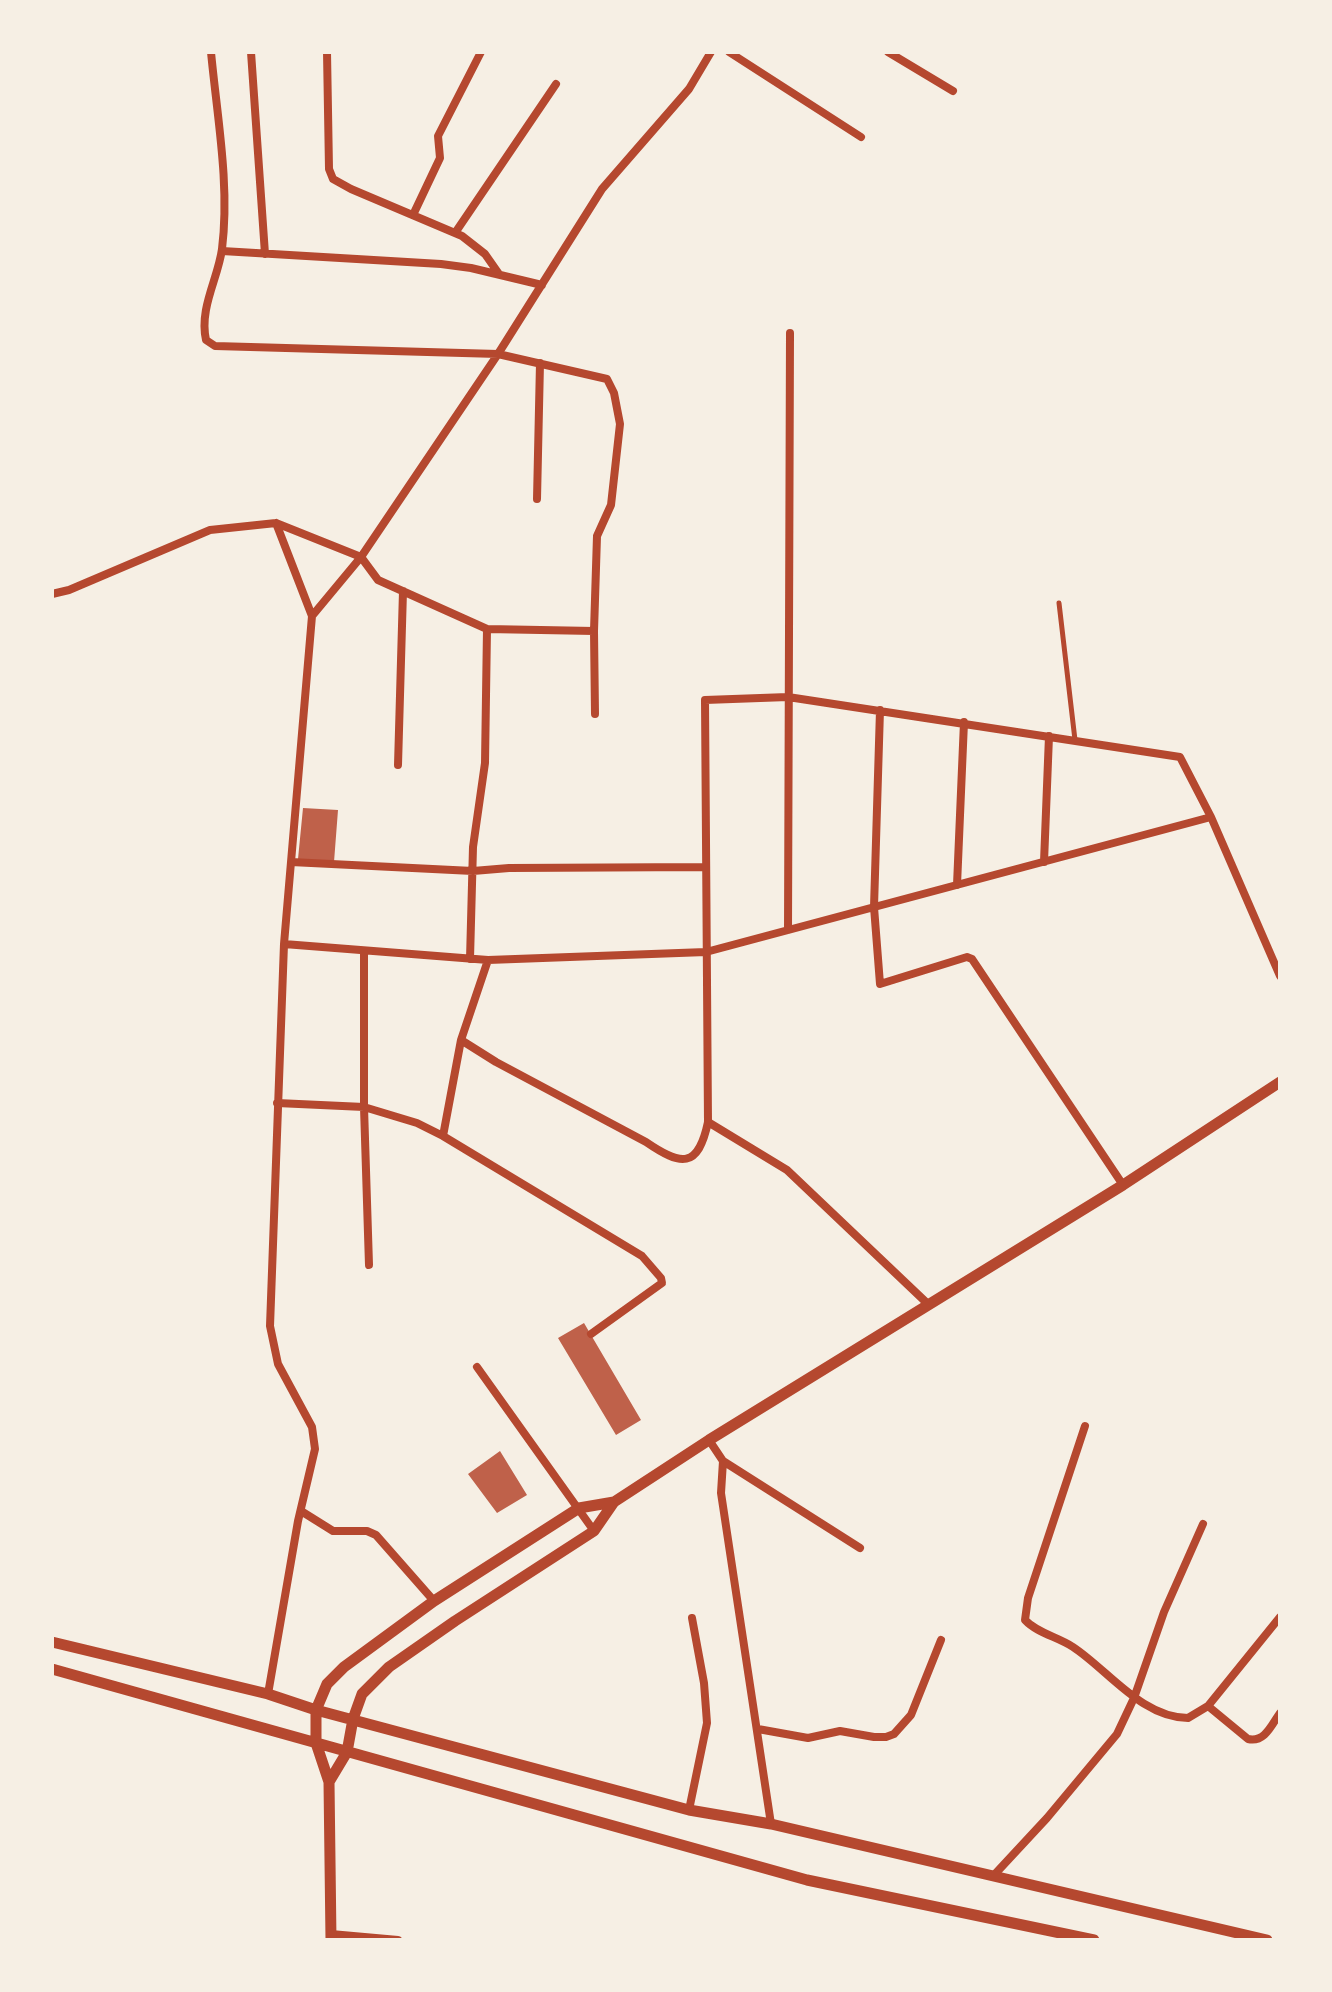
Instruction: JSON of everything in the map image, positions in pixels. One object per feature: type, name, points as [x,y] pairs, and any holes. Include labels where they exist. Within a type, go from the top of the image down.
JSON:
[{"type":"street","points":[[211,52],[223,172],[222,251],[204,322],[204,333],[209,344],[498,354],[607,379],[614,393],[620,424],[611,505],[597,536],[595,714]]},
{"type":"street","points":[[251,52],[265,254]]},
{"type":"street","points":[[327,52],[331,175],[351,189],[455,233],[476,246],[499,274]]},
{"type":"street","points":[[413,215],[440,158],[438,136],[481,52]]},
{"type":"street","points":[[312,616],[361,557],[498,354],[602,189],[689,89],[711,52]]},
{"type":"street","points":[[729,52],[861,137]]},
{"type":"street","points":[[888,52],[953,91]]},
{"type":"street","points":[[455,233],[556,84]]},
{"type":"street","points":[[222,251],[441,264],[542,285]]},
{"type":"street","points":[[788,930],[790,333]]},
{"type":"street","points":[[537,499],[540,363]]},
{"type":"street","points":[[52,594],[69,590],[210,530],[276,523],[361,557],[378,580],[487,629],[594,631]]},
{"type":"street","points":[[268,1694],[315,1439],[312,1427],[278,1364],[270,1326],[284,944],[312,616],[276,523]]},
{"type":"street","points":[[398,765],[403,591]]},
{"type":"street","points":[[470,959],[473,847],[485,763],[487,629]]},
{"type":"street","points":[[461,1040],[668,1157],[681,1160],[691,1157],[704,1141],[708,1122],[705,700],[788,697],[1180,757],[1211,817],[1280,976]]},
{"type":"street","points":[[880,710],[874,907],[880,984],[967,957],[972,959],[1123,1185]]},
{"type":"street","points":[[957,885],[964,722]]},
{"type":"street","points":[[1044,862],[1049,736]]},
{"type":"street","points":[[284,944],[488,960],[706,952],[1211,817]]},
{"type":"street","points":[[291,862],[473,871],[705,867]]},
{"type":"street","points":[[364,951],[364,1107],[369,1265]]},
{"type":"street","points":[[443,1136],[461,1040],[488,960]]},
{"type":"street","points":[[329,1782],[347,1752],[353,1719],[362,1694],[389,1667],[594,1531],[614,1502],[709,1440],[1123,1185],[1280,1082]]},
{"type":"street","points":[[277,1103],[364,1107],[417,1123],[642,1256],[661,1278],[660,1285],[591,1334]]},
{"type":"street","points":[[708,1122],[787,1170],[929,1305]]},
{"type":"street","points":[[477,1367],[594,1531]]},
{"type":"street","points":[[1085,1426],[1028,1598],[1025,1620],[1032,1627],[1056,1636],[1077,1650],[1134,1698],[1179,1718],[1198,1715],[1208,1706],[1280,1617]]},
{"type":"street","points":[[709,1440],[723,1461],[860,1548]]},
{"type":"street","points":[[723,1461],[721,1493],[771,1824]]},
{"type":"street","points":[[398,1940],[331,1937],[329,1782],[316,1743],[316,1710],[327,1684],[344,1667],[434,1601],[579,1508],[614,1502]]},
{"type":"street","points":[[301,1511],[333,1531],[367,1531],[376,1535],[434,1601]]},
{"type":"street","points":[[995,1874],[1117,1734],[1134,1698],[1158,1626],[1203,1524]]},
{"type":"street","points":[[689,1810],[707,1723],[704,1683],[692,1618]]},
{"type":"street","points":[[758,1729],[808,1738],[840,1731],[874,1737],[894,1734],[911,1715],[941,1640]]},
{"type":"street","points":[[52,1642],[268,1694],[316,1710],[689,1810],[771,1824],[995,1874],[1267,1940]]},
{"type":"street","points":[[52,1669],[807,1880],[1094,1940]]},
{"type":"street","points":[[1208,1706],[1248,1739],[1255,1741],[1261,1738],[1280,1713]]},
{"type":"lane","points":[[1059,603],[1075,740]]},
{"type":"building","points":[[303,808],[338,810],[334,862],[298,859]]},
{"type":"building","points":[[584,1323],[641,1420],[616,1435],[558,1338]]},
{"type":"building","points":[[500,1451],[527,1495],[497,1513],[468,1474]]}]
